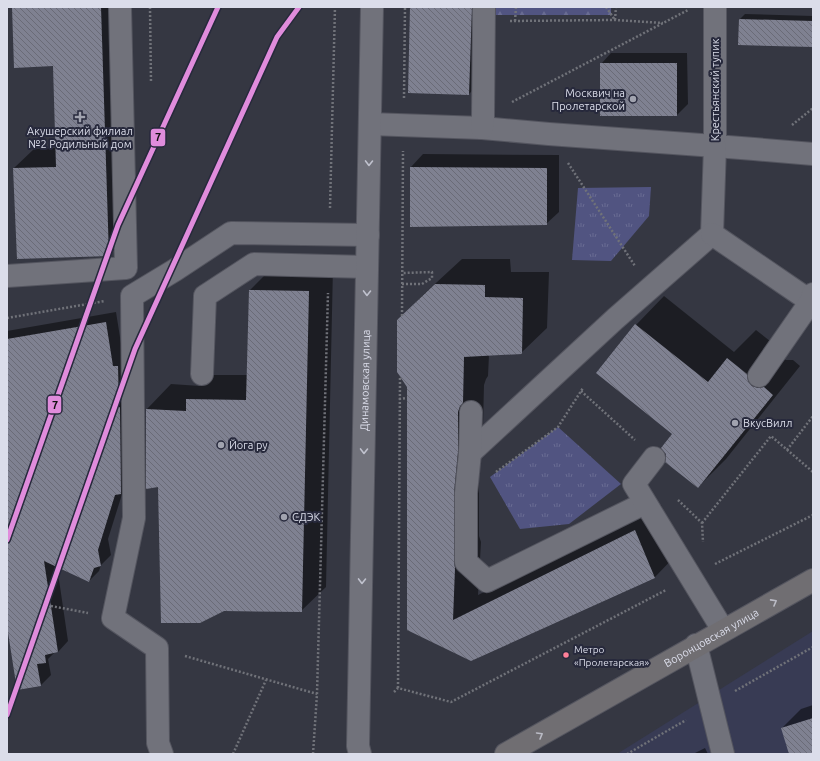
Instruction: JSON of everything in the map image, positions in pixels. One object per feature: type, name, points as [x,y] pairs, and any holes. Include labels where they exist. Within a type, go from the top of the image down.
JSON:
[{"type":"main road","name":"Воронцовская улица","points":[[506,754],[813,580]]},
{"type":"street","points":[[7,276],[126,268],[120,7]]},
{"type":"street","name":"Динамовская улица","points":[[360,754],[358,746],[372,7]]},
{"type":"street","name":"Крестьянский тупик","points":[[715,7],[715,146],[813,154]]},
{"type":"street","points":[[483,123],[484,14]]},
{"type":"street","points":[[370,124],[403,125],[483,123],[549,134],[715,146],[712,234],[615,319],[470,453]]},
{"type":"street","points":[[162,754],[158,743],[157,648],[113,618],[134,518],[132,296],[231,233],[368,235]]},
{"type":"street","points":[[712,234],[812,299],[759,376]]},
{"type":"street","points":[[202,374],[205,296],[254,264],[367,267]]},
{"type":"street","points":[[471,412],[470,453],[466,494],[466,562],[487,581],[645,503]]},
{"type":"street","points":[[654,458],[634,484],[723,630]]},
{"type":"street","points":[[696,645],[724,754]]},
{"type":"path","points":[[329,235],[335,7]]},
{"type":"path","points":[[402,316],[405,7]]},
{"type":"path","points":[[515,21],[516,7]]},
{"type":"path","points":[[606,7],[615,20]]},
{"type":"path","points":[[615,20],[616,7]]},
{"type":"path","points":[[483,123],[694,7]]},
{"type":"path","points":[[484,14],[515,21],[615,20],[664,24]]},
{"type":"path","points":[[549,134],[637,269]]},
{"type":"path","points":[[313,754],[317,694],[328,266]]},
{"type":"path","points":[[402,273],[432,272],[432,278],[422,284],[402,284]]},
{"type":"path","points":[[7,318],[132,296]]},
{"type":"path","points":[[394,692],[398,688],[400,377]]},
{"type":"path","points":[[580,391],[654,458]]},
{"type":"path","points":[[399,398],[407,398]]},
{"type":"path","points":[[787,450],[813,416]]},
{"type":"path","points":[[702,523],[772,436],[813,472]]},
{"type":"path","points":[[398,688],[451,702],[690,577],[813,515]]},
{"type":"path","points":[[51,606],[113,618]]},
{"type":"path","points":[[157,648],[317,694]]},
{"type":"path","points":[[233,754],[266,680]]},
{"type":"shaded area","points":[[813,631],[813,754],[617,754]]},
{"type":"green space","points":[[492,7],[611,7],[611,15],[492,15]]},
{"type":"green space","points":[[651,187],[649,216],[611,261],[572,260],[578,188]]},
{"type":"green space","points":[[558,427],[621,484],[569,524],[520,529],[490,477]]},
{"type":"building","name":"Акушерский филиал №2 Родильный дом","points":[[12,7],[101,7],[109,256],[17,259],[13,168],[56,167],[53,66],[14,68]]},
{"type":"building","points":[[410,7],[472,7],[469,95],[408,93]]},
{"type":"building","points":[[739,19],[813,21],[813,47],[738,45]]},
{"type":"building","points":[[600,63],[677,63],[677,116],[600,116]]},
{"type":"building","points":[[410,167],[547,168],[547,225],[410,227]]},
{"type":"building","points":[[435,284],[485,285],[485,297],[523,298],[522,354],[464,357],[463,403],[458,412],[458,452],[454,493],[455,568],[453,620],[635,530],[655,578],[471,661],[407,630],[407,387],[397,372],[397,320]]},
{"type":"building","points":[[249,290],[309,291],[302,612],[224,611],[200,623],[161,623],[158,487],[146,489],[146,409],[186,411],[186,399],[246,400]]},
{"type":"building","points":[[106,322],[113,366],[118,366],[121,494],[115,495],[98,550],[101,566],[94,568],[89,582],[44,561],[58,652],[45,655],[46,663],[37,664],[41,686],[17,690],[7,626],[7,339]]},
{"type":"building","points":[[635,324],[708,382],[727,358],[747,374],[748,381],[752,386],[758,388],[764,387],[773,395],[698,488],[665,462],[666,454],[661,448],[672,434],[596,373]]},
{"type":"building","points":[[813,718],[813,754],[789,754],[781,728]]},
{"type":"transit line","name":"7","points":[[7,540],[118,225],[218,7]]},
{"type":"transit line","name":"7","points":[[7,715],[135,349],[277,37],[299,7]]},
{"type":"place","name":"Москвич на Пролетарской","points":[[633,99]]},
{"type":"place","name":"Акушерский филиал №2 Родильный дом","points":[[80,117]]},
{"type":"place","name":"ВкусВилл","points":[[735,423]]},
{"type":"place","name":"Йога ру","points":[[221,445]]},
{"type":"place","name":"СДЭК","points":[[284,517]]},
{"type":"place","name":"Метро «Пролетарская»","points":[[566,655]]}]
